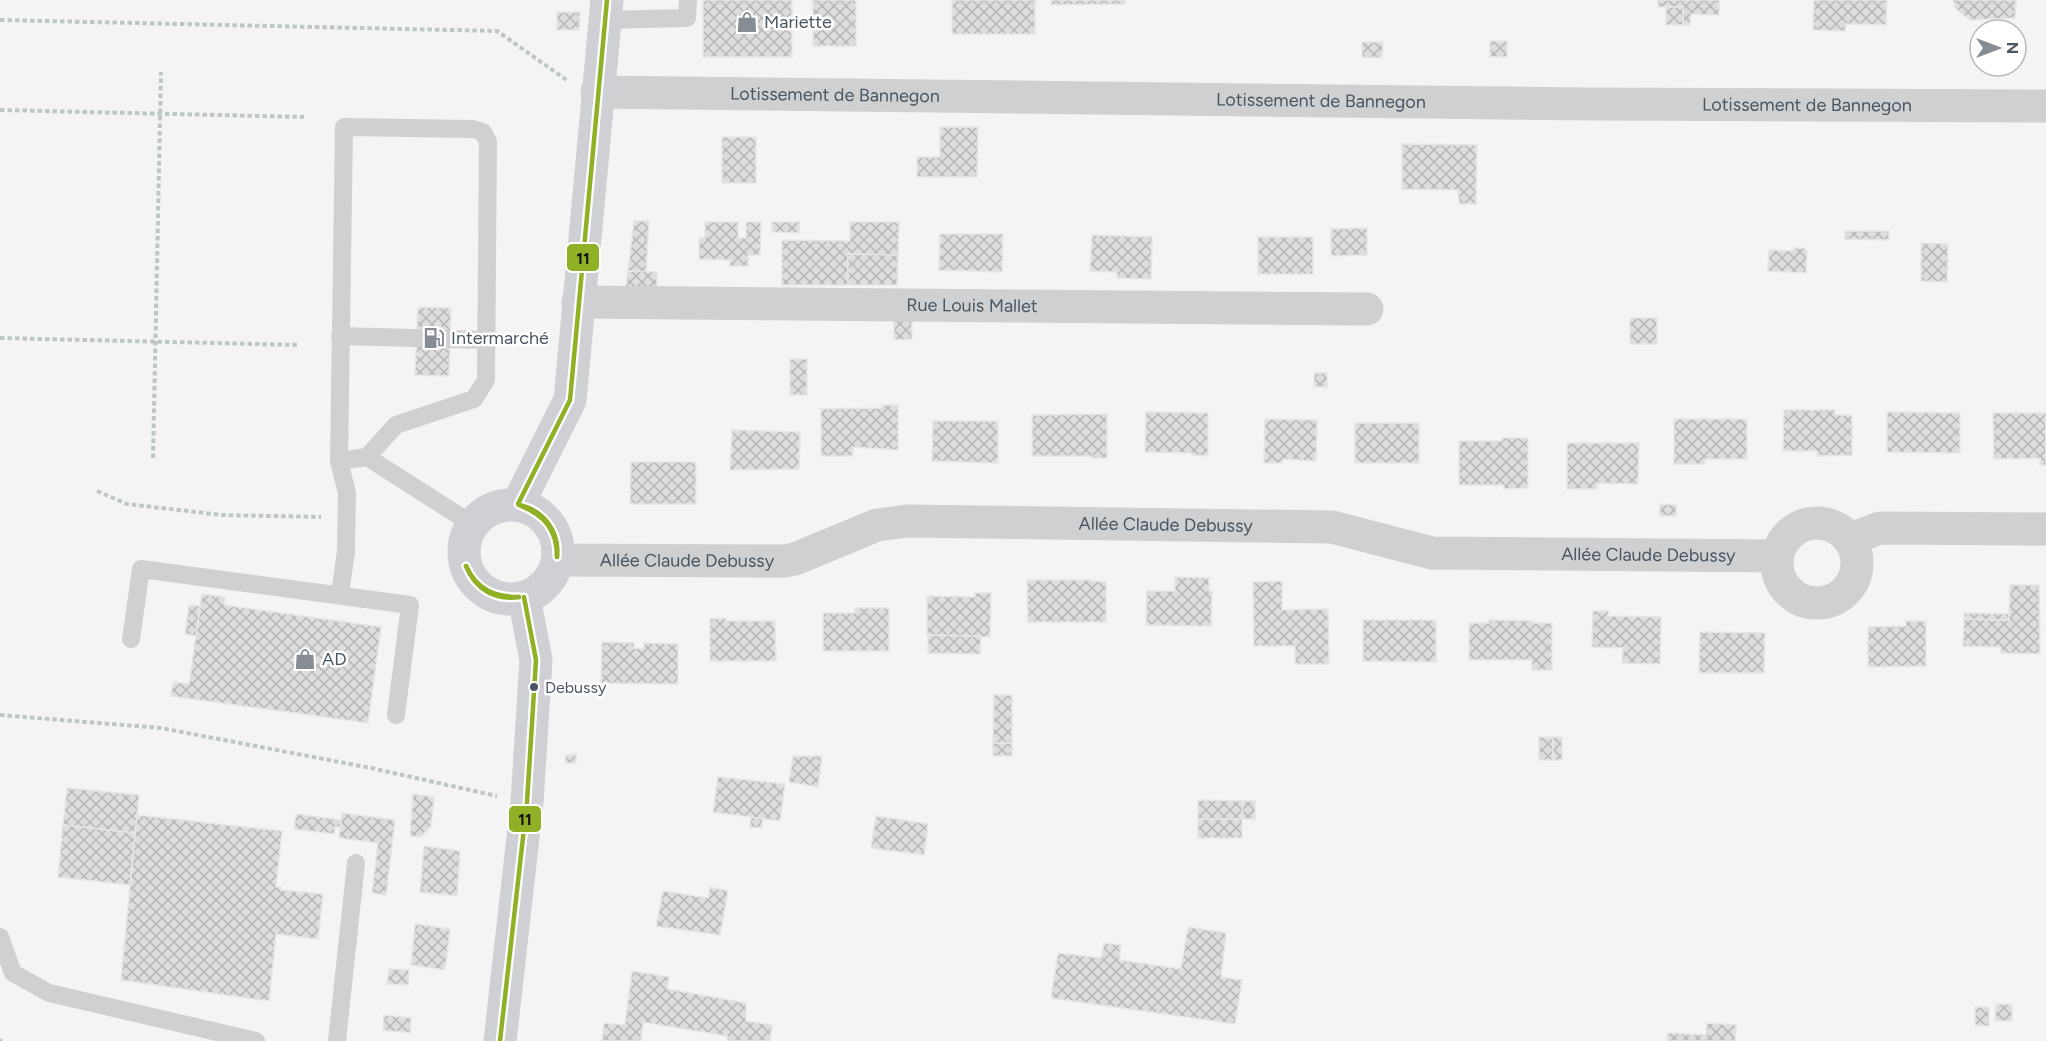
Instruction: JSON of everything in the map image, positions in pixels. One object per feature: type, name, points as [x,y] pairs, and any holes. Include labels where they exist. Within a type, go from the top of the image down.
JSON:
[{"type":"main road","points":[[518,504],[570,400],[606,10]]},
{"type":"main road","points":[[505,504],[518,504],[540,514],[549,524],[556,535],[558,561],[554,573],[546,584],[536,592],[511,599],[486,592],[472,579],[464,561],[463,548],[466,535],[481,514],[505,504]]},
{"type":"main road","points":[[500,1041],[527,802],[536,660],[524,597]]},
{"type":"street","name":"Lotissement de Bannegon","points":[[597,92],[1588,104],[2046,106]]},
{"type":"street","name":"Rue Louis Mallet","points":[[578,302],[1367,309]]},
{"type":"street","name":"Allée Claude Debussy","points":[[558,561],[784,561],[795,559],[878,525],[907,521],[1332,527],[1432,553],[1778,556]]},
{"type":"street","points":[[1804,524],[1831,524],[1846,533],[1857,549],[1858,569],[1848,588],[1836,601],[1819,605],[1799,600],[1787,590],[1780,578],[1778,556],[1780,545],[1789,533],[1804,524]]},
{"type":"street","points":[[1850,539],[1880,528],[2046,529]]},
{"type":"lane","points":[[606,10],[687,18],[688,0]]},
{"type":"lane","points":[[339,461],[366,457],[396,425],[474,399],[486,380],[488,142],[483,132],[473,129],[344,127],[339,461],[347,493],[346,551],[340,595]]},
{"type":"lane","points":[[340,336],[486,340]]},
{"type":"lane","points":[[366,457],[472,524]]},
{"type":"lane","points":[[131,639],[141,569],[410,605],[396,715]]},
{"type":"lane","points":[[337,1041],[356,863]]},
{"type":"lane","points":[[0,937],[13,973],[49,993],[256,1041]]},
{"type":"path","points":[[0,21],[497,31],[570,82],[597,92]]},
{"type":"path","points":[[153,458],[161,72]]},
{"type":"path","points":[[0,110],[304,117]]},
{"type":"path","points":[[0,338],[299,345]]},
{"type":"path","points":[[97,492],[127,504],[222,515],[346,518]]},
{"type":"path","points":[[0,715],[161,728],[381,770],[527,802]]},
{"type":"building","name":"Mariette","points":[[703,0],[792,0],[792,57],[703,57]]},
{"type":"building","name":"Mariette","points":[[813,0],[856,0],[856,46],[813,46]]},
{"type":"building","points":[[952,0],[1035,0],[1035,34],[952,34]]},
{"type":"building","points":[[1051,0],[1125,0],[1125,4],[1051,5]]},
{"type":"building","points":[[1658,0],[1719,0],[1719,15],[1691,14],[1690,26],[1683,25],[1683,7],[1658,7]]},
{"type":"building","points":[[1814,0],[1887,0],[1886,25],[1846,24],[1845,31],[1813,30]]},
{"type":"building","points":[[1953,0],[2016,0],[2015,18],[1968,18],[1956,9]]},
{"type":"building","points":[[1666,7],[1683,7],[1683,25],[1666,25]]},
{"type":"building","points":[[557,12],[580,12],[579,30],[557,30]]},
{"type":"building","points":[[1490,41],[1507,41],[1507,57],[1490,57]]},
{"type":"building","points":[[1362,42],[1383,42],[1382,58],[1362,57]]},
{"type":"building","points":[[940,127],[978,127],[977,177],[917,177],[917,157],[940,157]]},
{"type":"building","points":[[722,137],[756,137],[756,183],[722,183]]},
{"type":"building","points":[[1402,144],[1477,145],[1476,204],[1459,204],[1458,190],[1402,189]]},
{"type":"building","points":[[634,221],[649,221],[646,272],[628,271]]},
{"type":"building","points":[[705,222],[738,222],[738,238],[746,238],[746,222],[761,222],[760,255],[748,255],[748,266],[730,266],[730,260],[699,259],[699,238],[705,238]]},
{"type":"building","points":[[772,222],[800,222],[799,233],[772,232]]},
{"type":"building","points":[[850,222],[899,222],[898,255],[848,254],[848,285],[782,285],[782,240],[850,241]]},
{"type":"building","points":[[1367,228],[1367,255],[1331,256],[1331,229]]},
{"type":"building","points":[[1845,231],[1889,231],[1889,240],[1845,239]]},
{"type":"building","points":[[940,234],[1003,234],[1002,272],[939,270]]},
{"type":"building","points":[[1092,235],[1152,237],[1151,279],[1117,278],[1117,272],[1090,271]]},
{"type":"building","points":[[1258,237],[1313,237],[1313,274],[1258,274]]},
{"type":"building","points":[[1921,243],[1948,244],[1947,282],[1921,281]]},
{"type":"building","points":[[1794,248],[1804,248],[1807,251],[1806,273],[1768,271],[1769,250],[1793,251]]},
{"type":"building","points":[[848,254],[898,255],[897,285],[848,285]]},
{"type":"building","points":[[628,271],[657,272],[657,292],[625,292]]},
{"type":"building","points":[[418,307],[451,308],[449,376],[415,375]]},
{"type":"building","points":[[894,313],[912,313],[912,339],[894,340]]},
{"type":"building","points":[[1630,318],[1657,318],[1657,344],[1630,344]]},
{"type":"building","points":[[790,359],[807,359],[807,395],[790,395]]},
{"type":"building","points":[[1314,373],[1327,373],[1327,387],[1314,387]]},
{"type":"building","points":[[882,405],[898,405],[898,450],[853,447],[853,456],[821,456],[821,409],[882,408]]},
{"type":"building","points":[[1784,410],[1835,410],[1835,415],[1852,415],[1852,455],[1817,456],[1817,451],[1783,451]]},
{"type":"building","points":[[1146,412],[1208,413],[1208,456],[1192,455],[1192,453],[1145,452]]},
{"type":"building","points":[[1887,412],[1960,413],[1960,453],[1887,452]]},
{"type":"building","points":[[1993,413],[2046,413],[2046,465],[2040,465],[2040,458],[1994,459]]},
{"type":"building","points":[[1107,414],[1107,458],[1032,456],[1032,415]]},
{"type":"building","points":[[1265,419],[1317,420],[1316,461],[1283,459],[1282,463],[1264,463]]},
{"type":"building","points":[[1674,419],[1747,419],[1747,459],[1705,459],[1705,464],[1674,464]]},
{"type":"building","points":[[933,421],[998,421],[998,463],[932,461]]},
{"type":"building","points":[[1355,423],[1419,423],[1419,463],[1355,463]]},
{"type":"building","points":[[732,430],[800,432],[799,469],[730,470]]},
{"type":"building","points":[[1502,438],[1528,438],[1528,488],[1504,489],[1504,485],[1459,485],[1459,441],[1502,441]]},
{"type":"building","points":[[1567,443],[1639,443],[1638,484],[1597,483],[1597,489],[1567,489]]},
{"type":"building","points":[[631,462],[696,462],[696,504],[630,504]]},
{"type":"building","points":[[1660,504],[1676,505],[1676,516],[1660,516]]},
{"type":"building","points":[[1175,577],[1209,578],[1209,591],[1212,591],[1211,626],[1146,625],[1147,591],[1175,591]]},
{"type":"building","points":[[1027,580],[1106,582],[1106,622],[1028,622]]},
{"type":"building","points":[[1282,581],[1282,610],[1328,609],[1329,664],[1295,664],[1295,646],[1254,646],[1253,582]]},
{"type":"building","points":[[2010,585],[2039,585],[2040,654],[2001,653],[2001,647],[1963,646],[1964,619],[2009,620]]},
{"type":"building","points":[[975,593],[991,593],[990,637],[927,635],[927,596],[975,597]]},
{"type":"building","points":[[202,594],[225,597],[224,605],[381,627],[368,723],[171,696],[173,682],[189,684]]},
{"type":"building","points":[[189,605],[200,606],[196,636],[185,634]]},
{"type":"building","points":[[855,608],[889,608],[889,651],[823,651],[823,613],[855,613]]},
{"type":"building","points":[[1593,611],[1609,611],[1608,616],[1661,617],[1660,664],[1622,663],[1623,648],[1592,647]]},
{"type":"building","points":[[1964,613],[2009,614],[2009,620],[1964,619]]},
{"type":"building","points":[[726,618],[726,621],[775,621],[776,661],[710,661],[710,619]]},
{"type":"building","points":[[1363,620],[1436,620],[1436,662],[1363,661]]},
{"type":"building","points":[[1489,620],[1552,623],[1552,670],[1532,670],[1532,660],[1469,660],[1469,623],[1489,623]]},
{"type":"building","points":[[1906,621],[1926,621],[1926,666],[1868,667],[1868,627],[1906,626]]},
{"type":"building","points":[[1700,632],[1765,633],[1764,673],[1699,673]]},
{"type":"building","points":[[928,635],[981,636],[980,654],[928,653]]},
{"type":"building","points":[[602,642],[634,643],[634,648],[644,649],[644,643],[678,644],[678,684],[601,683]]},
{"type":"building","points":[[994,695],[1012,695],[1012,743],[993,743]]},
{"type":"building","points":[[1539,737],[1553,737],[1553,760],[1539,760]]},
{"type":"building","points":[[1553,737],[1562,737],[1562,760],[1553,760]]},
{"type":"building","points":[[993,743],[1012,743],[1012,756],[993,756]]},
{"type":"building","points":[[576,754],[576,763],[565,763],[566,755]]},
{"type":"building","points":[[793,756],[822,756],[818,787],[789,782]]},
{"type":"building","points":[[718,777],[785,784],[780,821],[713,812]]},
{"type":"building","points":[[67,788],[139,795],[135,833],[63,825]]},
{"type":"building","points":[[413,794],[434,797],[431,826],[421,837],[410,836]]},
{"type":"building","points":[[1198,800],[1243,801],[1242,819],[1198,819]]},
{"type":"building","points":[[1243,801],[1255,801],[1255,819],[1242,819]]},
{"type":"building","points":[[342,813],[395,820],[386,895],[372,893],[378,843],[339,838]]},
{"type":"building","points":[[296,814],[341,820],[340,827],[335,827],[334,834],[294,829]]},
{"type":"building","points":[[137,815],[282,831],[276,887],[281,887],[281,890],[323,894],[318,939],[276,934],[269,1001],[121,980]]},
{"type":"building","points":[[876,816],[928,824],[924,855],[871,848]]},
{"type":"building","points":[[751,817],[763,819],[761,828],[750,827]]},
{"type":"building","points":[[1198,819],[1242,819],[1242,838],[1198,838]]},
{"type":"building","points":[[63,825],[135,833],[130,885],[58,877]]},
{"type":"building","points":[[424,846],[460,851],[457,896],[420,892]]},
{"type":"building","points":[[710,887],[728,891],[720,935],[656,926],[663,891],[708,898]]},
{"type":"building","points":[[415,924],[450,929],[445,970],[411,965]]},
{"type":"building","points":[[1188,927],[1226,933],[1221,977],[1242,980],[1235,1024],[1051,998],[1058,953],[1101,958],[1104,943],[1121,945],[1119,960],[1181,969]]},
{"type":"building","points":[[389,969],[409,970],[408,985],[387,984]]},
{"type":"building","points":[[632,971],[669,977],[667,989],[746,1003],[746,1021],[772,1025],[770,1041],[727,1041],[727,1036],[643,1022],[641,1041],[602,1041],[604,1023],[625,1025]]},
{"type":"building","points":[[1996,1004],[2012,1004],[2012,1021],[1995,1021]]},
{"type":"building","points":[[1975,1007],[1989,1007],[1989,1026],[1975,1025]]},
{"type":"building","points":[[384,1015],[411,1018],[410,1033],[383,1030]]},
{"type":"building","points":[[1707,1023],[1736,1025],[1735,1041],[1667,1041],[1667,1033],[1706,1035]]},
{"type":"transit line","name":"11","points":[[518,504],[570,400],[607,0]]},
{"type":"transit line","name":"11","points":[[519,505],[535,512],[548,523],[556,539],[557,557]]},
{"type":"transit line","name":"11","points":[[519,505],[535,513],[547,524],[555,538],[557,557]]},
{"type":"transit line","name":"11","points":[[466,566],[481,586],[495,594],[519,597]]},
{"type":"transit line","name":"11","points":[[466,566],[475,581],[487,592],[502,597],[519,597]]},
{"type":"transit line","name":"11","points":[[500,1041],[527,802],[536,660],[524,597]]},
{"type":"place","name":"Mariette","points":[[747,22]]},
{"type":"place","name":"Intermarché","points":[[434,338]]},
{"type":"place","name":"AD","points":[[305,659]]},
{"type":"place","name":"Debussy","points":[[534,687]]}]
